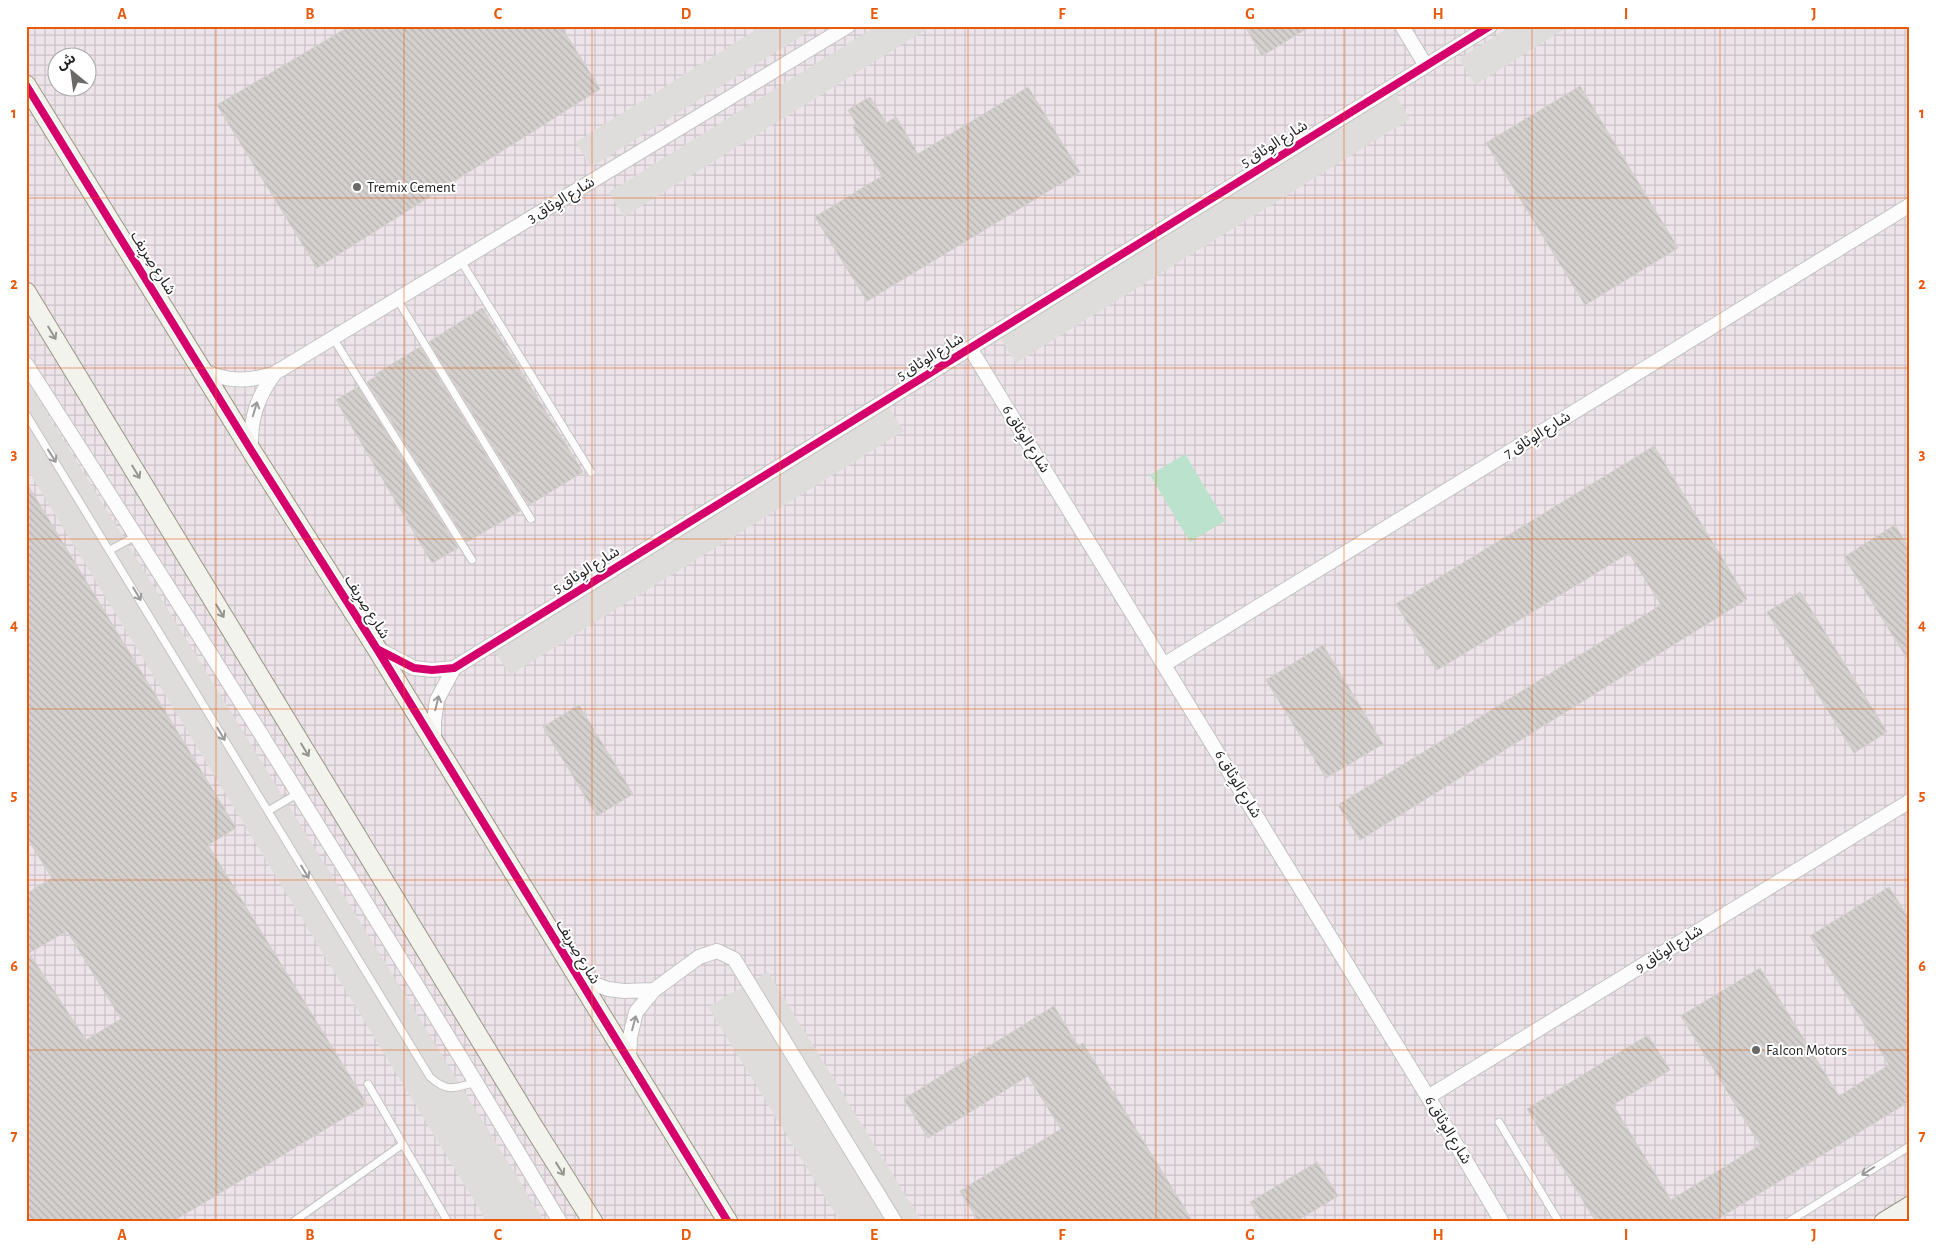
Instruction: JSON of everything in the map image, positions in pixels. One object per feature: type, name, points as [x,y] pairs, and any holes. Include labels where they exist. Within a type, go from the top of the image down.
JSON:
[{"type":"street","name":"شارع الوِثاق 3","points":[[204,371],[217,377],[232,380],[261,378],[275,373],[848,26]]},
{"type":"street","points":[[1402,26],[1426,66]]},
{"type":"street","name":"شارع الوِثاق 5","points":[[377,649],[414,668],[432,670],[454,668],[1490,26]]},
{"type":"street","name":"شارع صِرِيف","points":[[26,85],[251,450],[377,649],[728,1222]]},
{"type":"street","name":"شارع الوِثاق 7","points":[[1165,664],[1910,205]]},
{"type":"street","points":[[26,292],[593,1222]]},
{"type":"street","name":"شارع الوِثاق 6","points":[[970,348],[1165,664],[1502,1222]]},
{"type":"street","points":[[26,364],[137,536],[476,1082],[560,1222]]},
{"type":"street","name":"شارع الوِثاق 3","points":[[251,450],[253,417],[261,394],[275,373]]},
{"type":"street","points":[[434,743],[434,721],[437,700],[454,668]]},
{"type":"street","name":"شارع الوِثاق 9","points":[[1428,1097],[1910,801]]},
{"type":"street","points":[[629,1063],[630,1037],[636,1012],[654,990],[699,957],[717,951],[734,959],[896,1222]]},
{"type":"street","points":[[577,978],[608,989],[624,991],[654,990]]},
{"type":"street","points":[[1884,1222],[1910,1206]]},
{"type":"lane","points":[[460,261],[591,472]]},
{"type":"lane","points":[[397,299],[531,519]]},
{"type":"lane","points":[[333,338],[472,560]]},
{"type":"lane","points":[[26,414],[430,1076],[440,1086],[452,1089],[476,1082]]},
{"type":"lane","points":[[110,550],[137,536]]},
{"type":"lane","points":[[268,811],[297,794]]},
{"type":"lane","points":[[368,1084],[448,1222]]},
{"type":"lane","points":[[1499,1122],[1560,1222]]},
{"type":"lane","points":[[293,1222],[403,1144]]},
{"type":"lane","points":[[1788,1222],[1910,1146]]},
{"type":"shaded area","points":[[26,26],[1910,26],[1910,1222],[26,1222]]},
{"type":"shaded area","points":[[762,26],[818,26],[591,167],[576,142]]},
{"type":"shaded area","points":[[876,26],[932,26],[624,217],[609,192]]},
{"type":"shaded area","points":[[1511,26],[1569,26],[1475,85],[1459,59]]},
{"type":"shaded area","points":[[1395,93],[1410,119],[1016,363],[1000,337]]},
{"type":"shaded area","points":[[26,379],[545,1222],[487,1222],[26,467]]},
{"type":"shaded area","points":[[888,406],[904,431],[510,675],[494,650]]},
{"type":"shaded area","points":[[768,972],[922,1222],[840,1222],[708,1007]]},
{"type":"green space","points":[[1185,454],[1225,521],[1190,542],[1150,475]]},
{"type":"building","name":"Tremix Cement","points":[[350,26],[561,26],[600,89],[317,268],[217,105]]},
{"type":"building","points":[[1245,26],[1311,26],[1262,56]]},
{"type":"building","points":[[1580,86],[1678,248],[1585,305],[1486,143]]},
{"type":"building","points":[[1028,87],[1080,172],[867,301],[815,217],[882,176],[853,127],[857,125],[848,110],[870,97],[886,123],[896,117],[918,154]]},
{"type":"building","points":[[482,308],[583,472],[529,505],[429,342]]},
{"type":"building","points":[[420,347],[520,511],[467,542],[367,382],[377,376],[376,374]]},
{"type":"building","points":[[358,387],[458,548],[432,563],[336,400]]},
{"type":"building","points":[[1654,446],[1747,599],[1360,840],[1338,805],[1661,605],[1629,553],[1437,670],[1396,604]]},
{"type":"building","points":[[26,482],[236,828],[208,845],[367,1104],[172,1222],[26,1222],[26,894],[52,878],[26,836]],"holes":[[[67,931],[121,1019],[86,1040],[29,953]]]},
{"type":"building","points":[[1895,525],[1910,550],[1910,663],[1844,557]]},
{"type":"building","points":[[1800,592],[1887,732],[1854,753],[1767,612]]},
{"type":"building","points":[[1323,645],[1383,744],[1326,778],[1266,680]]},
{"type":"building","points":[[579,705],[633,794],[597,816],[543,727]]},
{"type":"building","name":"Falcon Motors","points":[[1889,887],[1910,920],[1910,1101],[1713,1222],[1596,1222],[1527,1109],[1648,1035],[1670,1070],[1613,1105],[1671,1200],[1760,1145],[1681,1016],[1760,968],[1839,1096],[1889,1065],[1810,936]]},
{"type":"building","points":[[1054,1006],[1078,1046],[1083,1043],[1193,1222],[979,1222],[960,1191],[1061,1129],[1028,1076],[928,1138],[904,1099]]},
{"type":"building","points":[[1317,1162],[1338,1196],[1295,1222],[1262,1222],[1250,1202]]},
{"type":"cycle path","points":[[377,649],[414,668],[432,670],[454,668],[1490,26]]},
{"type":"cycle path","points":[[26,85],[251,450],[377,649],[728,1222]]},
{"type":"place","name":"Tremix Cement","points":[[357,187]]},
{"type":"place","name":"Falcon Motors","points":[[1756,1050]]}]
